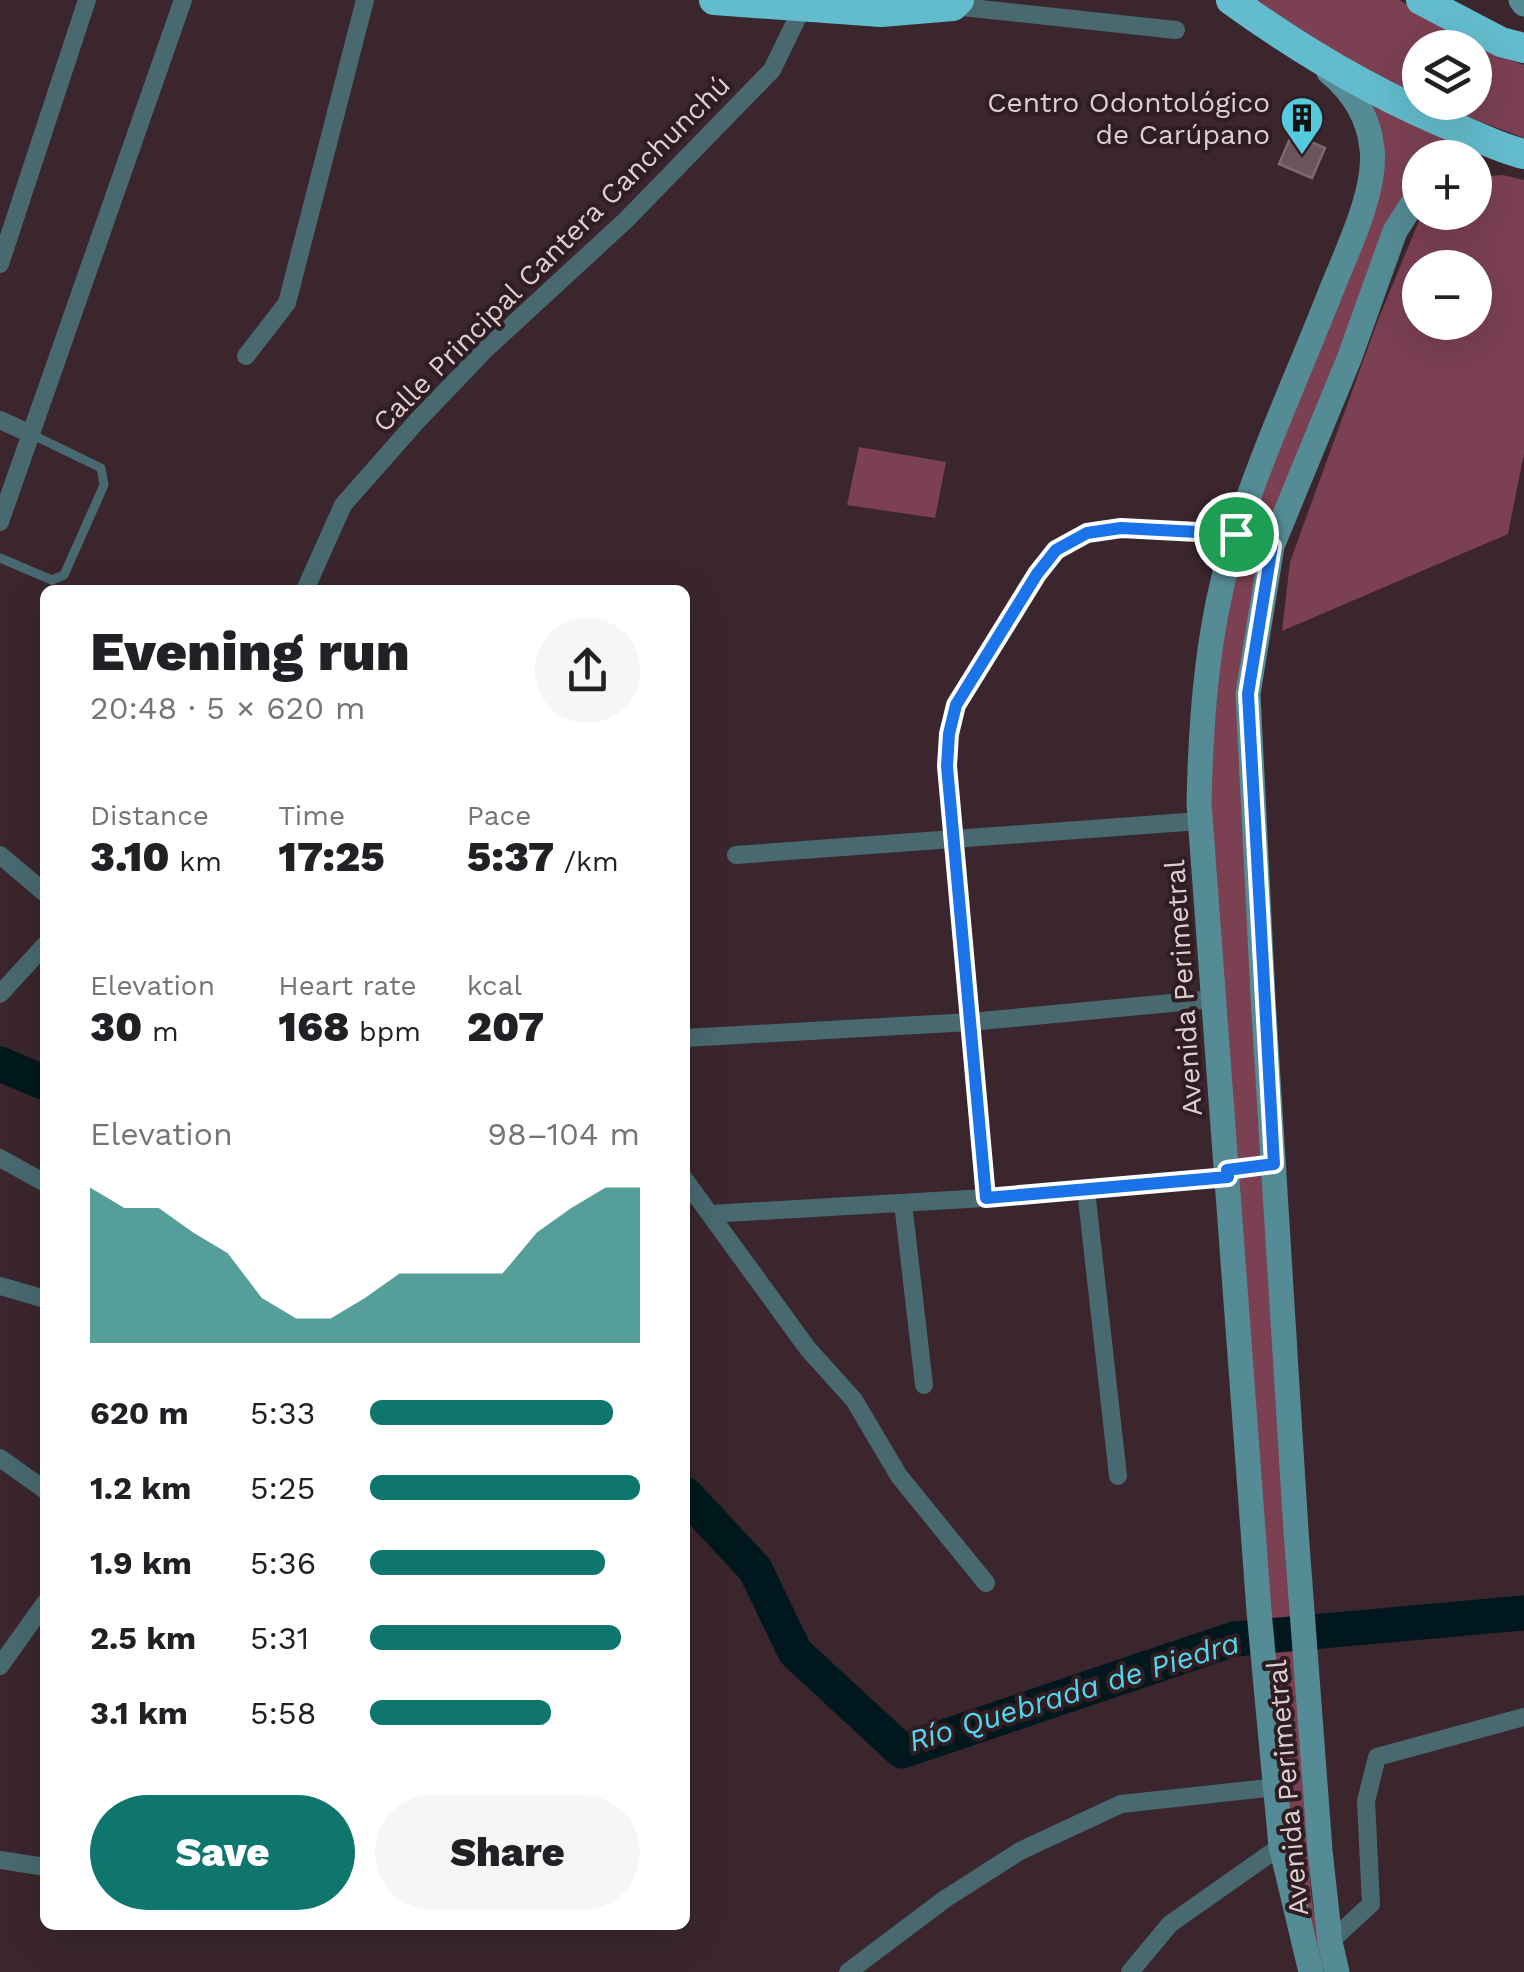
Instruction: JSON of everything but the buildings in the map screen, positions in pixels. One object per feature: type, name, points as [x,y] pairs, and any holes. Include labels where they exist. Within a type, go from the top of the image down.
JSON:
[{"type":"highway","points":[[714,0],[805,3],[881,12],[956,3]]},
{"type":"highway","points":[[1231,0],[1302,50],[1411,109],[1520,153]]},
{"type":"highway","points":[[1421,0],[1501,42],[1524,48]]},
{"type":"main road","name":"Avenida Perimetral","points":[[1302,50],[1346,87],[1365,116],[1373,152],[1363,211],[1236,534],[1210,644],[1201,726],[1200,821],[1259,1611],[1281,1846],[1311,1972]]},
{"type":"main road","points":[[1492,156],[1520,153]]},
{"type":"main road","name":"Avenida Perimetral","points":[[1337,1972],[1330,1942],[1296,1531],[1248,694],[1272,546],[1402,217]]},
{"type":"main road","points":[[1228,1174],[1274,1164]]},
{"type":"street","points":[[0,264],[88,0]]},
{"type":"street","points":[[0,522],[183,0]]},
{"type":"street","points":[[246,356],[287,304],[365,0]]},
{"type":"street","name":"Calle Principal Cantera Canchunchú","points":[[307,585],[343,505],[485,350],[626,220],[772,70],[805,3]]},
{"type":"street","points":[[956,3],[1176,30]]},
{"type":"street","points":[[0,420],[31,434]]},
{"type":"street","points":[[986,1198],[947,766],[956,705],[1037,574],[1056,550],[1087,533],[1121,528],[1236,534],[1272,546]]},
{"type":"street","points":[[736,856],[1200,821]]},
{"type":"street","points":[[0,855],[40,889]]},
{"type":"street","points":[[0,994],[40,950]]},
{"type":"street","points":[[690,1038],[970,1022],[1214,999]]},
{"type":"street","points":[[0,1158],[40,1179]]},
{"type":"street","points":[[710,1214],[986,1198],[1228,1174]]},
{"type":"street","points":[[690,1187],[808,1349],[854,1400],[899,1476],[986,1584]]},
{"type":"street","points":[[1086,1190],[1118,1476]]},
{"type":"street","points":[[903,1203],[924,1385]]},
{"type":"street","points":[[0,1286],[40,1298]]},
{"type":"street","points":[[0,1458],[40,1486]]},
{"type":"street","points":[[0,1666],[40,1609]]},
{"type":"street","points":[[1330,1942],[1371,1904],[1366,1801],[1377,1757],[1524,1717]]},
{"type":"street","points":[[848,1972],[945,1898],[1020,1851],[1121,1804],[1276,1788]]},
{"type":"street","points":[[1130,1972],[1170,1924],[1281,1846]]},
{"type":"street","points":[[0,1860],[40,1866]]},
{"type":"lane","points":[[0,558],[52,580],[64,576],[104,486],[100,468],[31,434]]},
{"type":"shaded area","points":[[1253,0],[1399,0],[1453,30],[1402,30],[1402,89],[1351,67]]},
{"type":"shaded area","points":[[1492,52],[1524,65],[1524,138],[1476,120],[1492,120]]},
{"type":"shaded area","points":[[1346,87],[1402,113],[1402,120],[1417,120],[1461,140],[1402,140],[1402,216],[1272,546],[1248,694],[1311,1894],[1324,1972],[1316,1972],[1286,1846],[1199,803],[1210,644],[1373,152]]},
{"type":"shaded area","points":[[1492,176],[1524,180],[1524,454],[1508,534],[1282,631],[1290,562],[1402,262],[1402,340],[1492,340],[1492,250],[1407,250],[1415,230],[1492,230]]},
{"type":"shaded area","points":[[859,447],[946,462],[935,518],[847,505]]},
{"type":"waterway","name":"Río Quebrada de Piedra","points":[[0,1064],[40,1081]]},
{"type":"waterway","name":"Río Quebrada de Piedra","points":[[690,1499],[755,1569],[795,1652],[902,1751],[1234,1639],[1524,1613]]},
{"type":"place","name":"Centro Odontológico de Carúpano","points":[[1302,156]]},
{"type":"route","points":[[1121,528],[1236,534],[1272,546],[1248,694],[1274,1164],[1227,1170],[1228,1177],[986,1198],[947,766],[956,705],[1056,550],[1087,533],[1121,528]]}]
